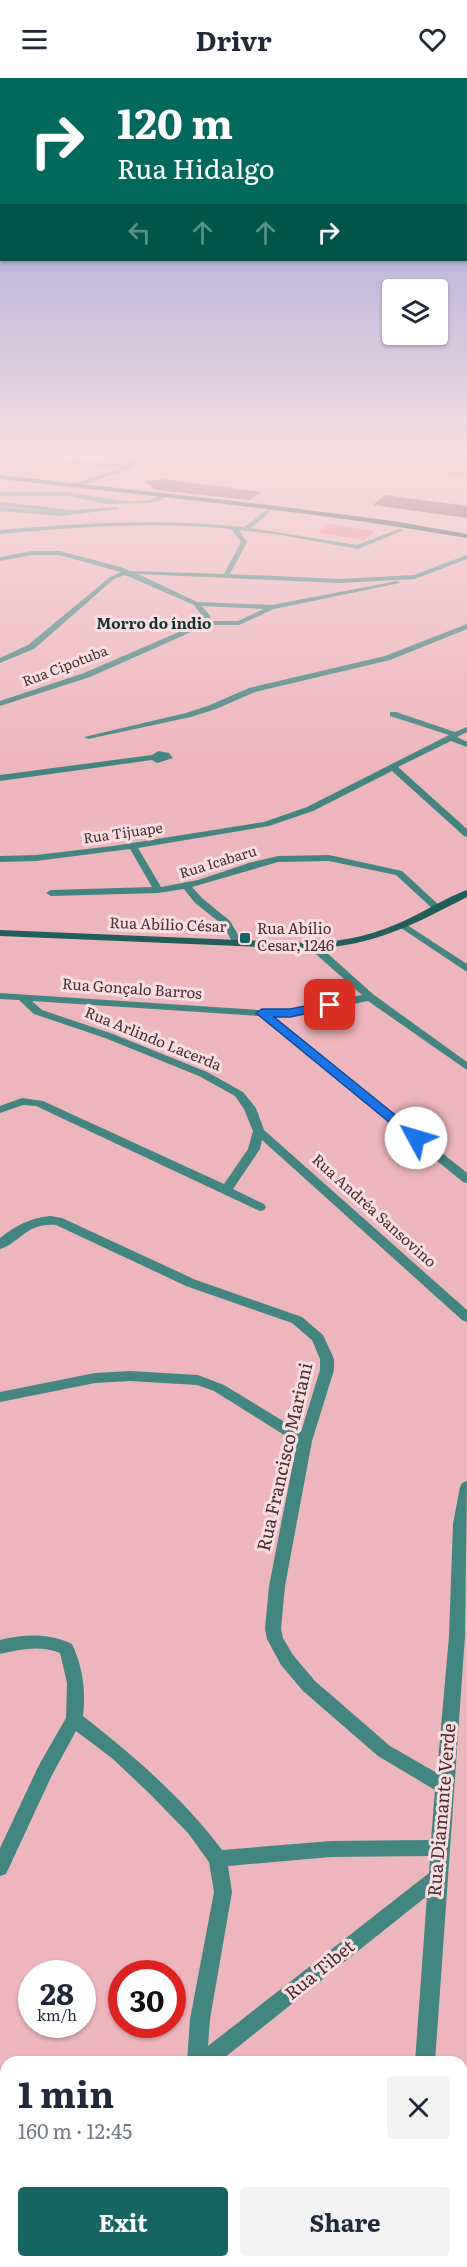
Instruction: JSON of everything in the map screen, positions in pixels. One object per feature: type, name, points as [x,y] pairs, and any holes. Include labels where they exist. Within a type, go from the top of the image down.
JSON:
[{"type":"main road","name":"Rua Abílio César","points":[[0,933],[313,946],[356,943],[404,926],[467,893]]},
{"type":"street","points":[[74,557],[129,572],[196,604],[206,616],[206,623]]},
{"type":"street","points":[[226,576],[236,557]]},
{"type":"street","points":[[0,661],[31,646],[112,578],[129,572],[339,581],[415,577],[467,557]]},
{"type":"street","points":[[0,569],[3,558]]},
{"type":"street","name":"Rua Cipotuba","points":[[0,704],[87,675],[206,623],[238,623],[272,607],[415,577]]},
{"type":"street","name":"Rua Cipotuba","points":[[196,604],[272,607]]},
{"type":"street","points":[[88,737],[188,715],[252,690],[387,658],[467,626]]},
{"type":"street","points":[[0,653],[10,657]]},
{"type":"street","points":[[393,714],[455,736],[467,745]]},
{"type":"street","name":"Rua Tijuape","points":[[0,859],[36,858],[133,846],[250,828],[282,820],[310,809],[394,768],[467,729]]},
{"type":"street","points":[[0,778],[154,757]]},
{"type":"street","points":[[394,768],[467,834]]},
{"type":"street","points":[[133,846],[158,890]]},
{"type":"street","name":"Rua Icabaru","points":[[51,893],[158,890],[187,886],[278,859],[338,859],[399,873],[438,908]]},
{"type":"street","points":[[187,886],[194,898],[221,916],[233,931],[238,943]]},
{"type":"street","points":[[404,926],[467,969]]},
{"type":"street","points":[[313,946],[370,997],[467,1067]]},
{"type":"street","name":"Rua Gonçalo Barros","points":[[0,996],[262,1013],[290,1013],[370,997]]},
{"type":"street","name":"Rua Arlindo Lacerda","points":[[21,997],[38,1012],[109,1036],[223,1083],[245,1100],[259,1131]]},
{"type":"street","points":[[262,1013],[467,1179]]},
{"type":"street","points":[[0,1110],[22,1101],[39,1104],[260,1207]]},
{"type":"street","points":[[226,1190],[254,1149],[259,1131]]},
{"type":"street","name":"Rua Andréa Sansovino","points":[[259,1131],[467,1317]]},
{"type":"street","name":"Rua Francisco Mariani","points":[[0,1245],[14,1233],[30,1224],[40,1221],[58,1221],[191,1283],[297,1320],[318,1338],[327,1359],[327,1370],[305,1441],[277,1586],[273,1629],[278,1647],[309,1686],[384,1751],[444,1786]]},
{"type":"street","points":[[0,1397],[95,1378],[130,1376],[198,1380],[219,1388],[305,1441]]},
{"type":"street","name":"Rua Diamante Verde","points":[[425,2056],[436,1878],[463,1620],[459,1552],[463,1500],[467,1487]]},
{"type":"street","points":[[0,1647],[42,1642],[56,1644],[66,1649],[76,1675],[78,1694],[74,1719],[45,1770],[0,1868]]},
{"type":"street","points":[[74,1719],[119,1754],[156,1789],[194,1827],[218,1859],[223,1892],[200,2019],[197,2056]]},
{"type":"street","points":[[218,1859],[331,1849],[439,1848]]},
{"type":"street","name":"Rua Tibet","points":[[212,2056],[436,1878]]},
{"type":"place","name":"Rua Abílio Cesar, 1246","points":[[245,938]]},
{"type":"district","name":"Morro do índio","points":[[154,624]]},
{"type":"route","points":[[330,1005],[290,1013],[262,1013],[416,1138]]}]
